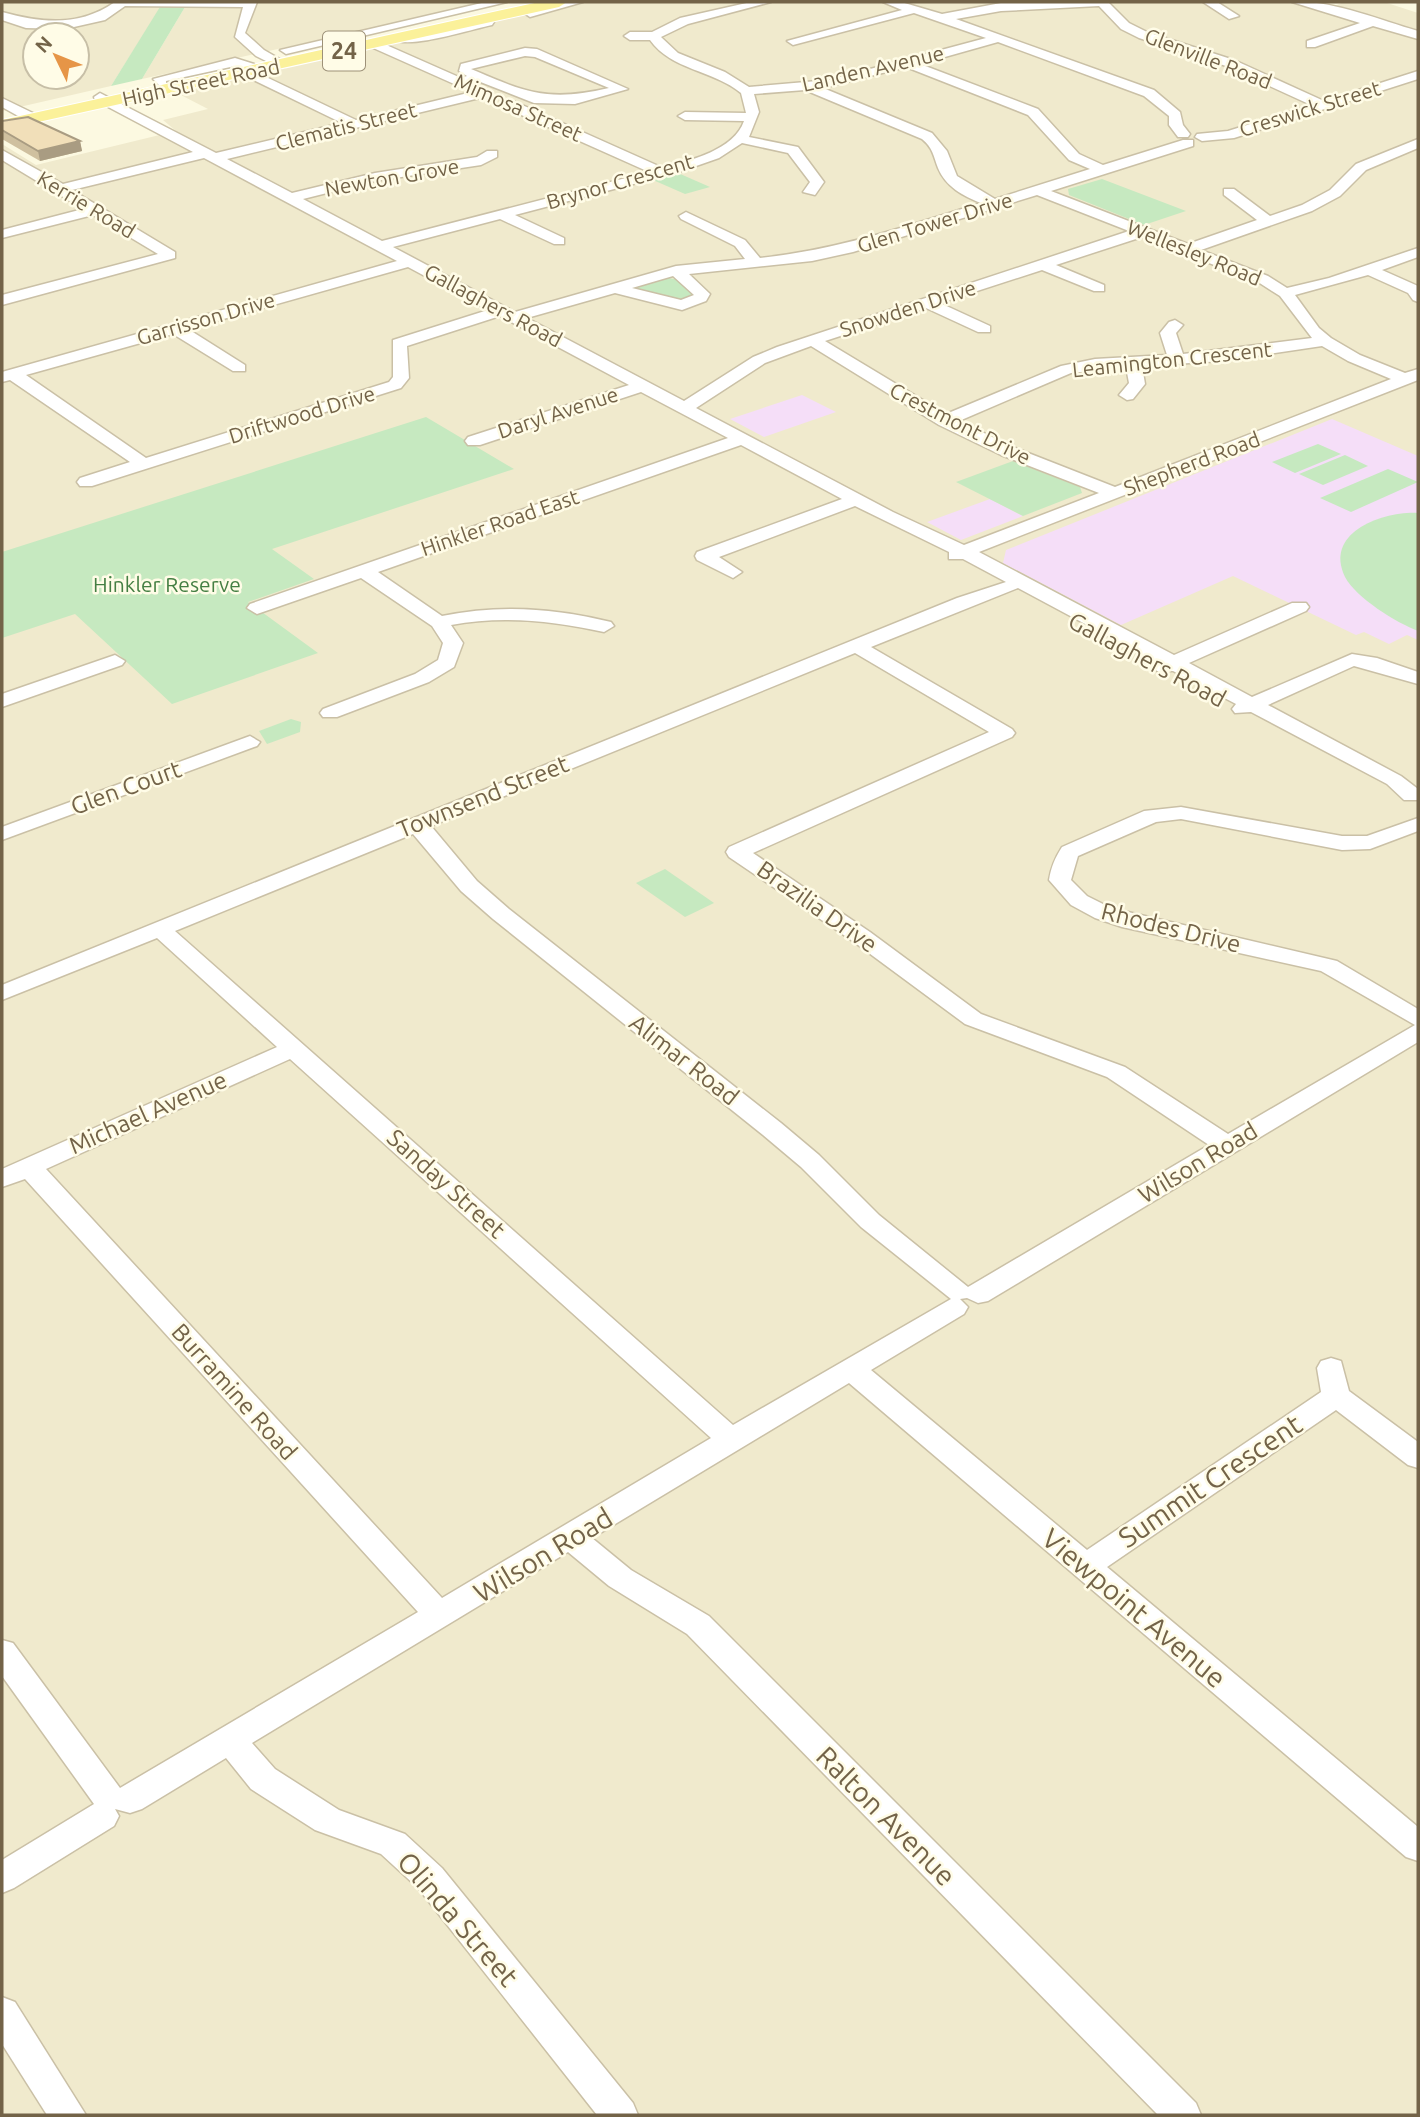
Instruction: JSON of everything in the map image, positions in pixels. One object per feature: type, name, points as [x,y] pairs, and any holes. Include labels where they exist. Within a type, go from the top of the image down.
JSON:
[{"type":"main road","name":"High Street Road","points":[[2,125],[529,2]]},
{"type":"main road","name":"High Street Road","points":[[307,52],[375,44],[559,2]]},
{"type":"main road","name":"High Street Road","points":[[105,100],[161,83],[248,68]]},
{"type":"main road","name":"High Street Road","points":[[2,120],[29,117]]},
{"type":"street","points":[[90,21],[122,2],[251,3],[239,28],[239,34],[280,58]]},
{"type":"street","name":"High Street Road","points":[[307,52],[501,2]]},
{"type":"street","name":"High Street Road","points":[[399,39],[414,39],[577,2]]},
{"type":"street","points":[[630,36],[654,36],[684,21],[765,2]]},
{"type":"street","points":[[889,2],[942,18],[1149,93],[1175,115],[1176,125],[1191,138]]},
{"type":"street","points":[[942,18],[1001,7],[1101,2]]},
{"type":"street","name":"Glenville Road","points":[[1101,2],[1125,26],[1143,35],[1230,63],[1323,105]]},
{"type":"street","points":[[1209,2],[1233,16]]},
{"type":"street","points":[[1298,2],[1418,34]]},
{"type":"street","points":[[793,41],[914,10]]},
{"type":"street","points":[[2,16],[21,22]]},
{"type":"street","points":[[1311,44],[1374,22]]},
{"type":"street","points":[[654,36],[657,45],[673,55],[721,76],[747,91],[752,104],[751,117],[750,125],[741,139],[793,150],[817,182],[810,192]]},
{"type":"street","name":"Landen Avenue","points":[[747,91],[808,86],[997,39]]},
{"type":"street","name":"Mimosa Street","points":[[375,44],[661,172]]},
{"type":"street","points":[[458,82],[479,77],[534,99],[575,100],[622,89],[537,53],[525,52],[465,67],[465,71],[479,77]]},
{"type":"street","points":[[907,63],[1033,112],[1074,157],[1105,171]]},
{"type":"street","points":[[248,68],[355,124]]},
{"type":"street","name":"Creswick Street","points":[[1191,138],[1229,135],[1415,79]]},
{"type":"street","points":[[808,86],[927,135],[943,148],[947,173],[967,191],[995,204]]},
{"type":"street","name":"Clematis Street","points":[[61,189],[249,150],[483,93]]},
{"type":"street","name":"Gallaghers Road","points":[[105,100],[1246,707],[1387,786],[1415,796]]},
{"type":"street","points":[[2,102],[29,117]]},
{"type":"street","points":[[684,116],[751,117]]},
{"type":"street","name":"Glen Tower Drive","points":[[507,314],[676,271],[812,257],[853,248],[1105,171],[1191,138]]},
{"type":"street","name":"Brynor Crescent","points":[[380,246],[688,165],[741,139]]},
{"type":"street","points":[[1186,250],[1307,208],[1335,193],[1360,167],[1418,143]]},
{"type":"street","name":"Kerrie Road","points":[[2,154],[170,255],[2,300]]},
{"type":"street","name":"Newton Grove","points":[[290,198],[375,177],[468,164],[492,154]]},
{"type":"street","points":[[10,176],[29,171]]},
{"type":"street","name":"Wellesley Road","points":[[1039,191],[1263,279],[1285,293],[1313,331],[1325,341],[1354,358],[1412,377]]},
{"type":"street","points":[[1229,192],[1267,221]]},
{"type":"street","points":[[2,234],[96,210]]},
{"type":"street","points":[[502,214],[559,242]]},
{"type":"street","points":[[686,216],[740,243],[755,262]]},
{"type":"street","name":"Snowden Drive","points":[[684,408],[759,360],[1142,232]]},
{"type":"street","points":[[1285,293],[1370,270],[1418,252]]},
{"type":"street","name":"Garrisson Drive","points":[[7,375],[410,262]]},
{"type":"street","points":[[1042,265],[1098,288]]},
{"type":"street","points":[[1370,270],[1414,290],[1418,297]]},
{"type":"street","points":[[613,288],[682,305],[701,298],[702,294],[676,271]]},
{"type":"street","points":[[927,303],[984,329]]},
{"type":"street","name":"Driftwood Drive","points":[[86,482],[395,385],[401,378],[398,343],[507,314]]},
{"type":"street","points":[[1175,325],[1168,333],[1177,359]]},
{"type":"street","points":[[175,328],[239,368]]},
{"type":"street","name":"Crestmont Drive","points":[[812,341],[945,421],[1007,451],[1115,493]]},
{"type":"street","name":"Leamington Crescent","points":[[945,421],[1067,369],[1325,341]]},
{"type":"street","points":[[1128,395],[1137,384],[1133,362]]},
{"type":"street","points":[[7,375],[144,464]]},
{"type":"street","name":"Shepherd Road","points":[[958,554],[1412,377]]},
{"type":"street","name":"Daryl Avenue","points":[[474,441],[643,386]]},
{"type":"street","name":"Hinkler Road East","points":[[257,608],[743,439]]},
{"type":"street","points":[[733,572],[704,556],[856,500]]},
{"type":"street","name":"Gallaghers Road","points":[[958,554],[1005,585],[1169,666]]},
{"type":"street","points":[[330,713],[422,678],[447,663],[453,643],[439,622],[363,571]]},
{"type":"street","name":"Townsend Street","points":[[2,993],[1005,585]]},
{"type":"street","points":[[1169,666],[1299,607]]},
{"type":"street","points":[[439,622],[484,611],[545,613],[604,626]]},
{"type":"street","name":"Brazilia Drive","points":[[856,646],[1004,733],[737,852],[862,937],[973,1019],[1116,1072],[1228,1146]]},
{"type":"street","points":[[1246,707],[1352,660],[1370,662],[1418,678]]},
{"type":"street","points":[[2,701],[116,662]]},
{"type":"street","name":"Glen Court","points":[[2,834],[250,742]]},
{"type":"street","name":"Rhodes Drive","points":[[1418,824],[1370,842],[1342,843],[1181,813],[1152,816],[1070,852],[1063,864],[1060,880],[1069,894],[1091,909],[1122,920],[1329,965],[1418,1018]]},
{"type":"street","name":"Alimar Road","points":[[416,824],[469,886],[500,915],[772,1129],[810,1161],[870,1221],[963,1297]]},
{"type":"street","name":"Sanday Street","points":[[160,929],[731,1440]]},
{"type":"street","name":"Wilson Road","points":[[2,1878],[113,1804],[230,1740],[440,1616],[851,1370],[963,1297],[1228,1146],[1418,1032]]},
{"type":"street","name":"Michael Avenue","points":[[2,1179],[294,1048]]},
{"type":"street","name":"Burramine Road","points":[[29,1167],[440,1616]]},
{"type":"street","name":"Viewpoint Avenue","points":[[851,1370],[1418,1847]]},
{"type":"street","name":"Summit Crescent","points":[[1085,1567],[1333,1382],[1418,1457]]},
{"type":"street","name":"Ralton Avenue","points":[[571,1538],[620,1578],[698,1625],[1183,2115]]},
{"type":"street","points":[[2,1652],[113,1804]]},
{"type":"street","name":"Olinda Street","points":[[230,1740],[263,1779],[327,1820],[393,1844],[430,1878],[620,2115]]},
{"type":"street","points":[[2,2013],[68,2115]]},
{"type":"shaded area","points":[[2,2],[164,2],[111,86],[91,91],[91,21],[21,21],[21,91],[89,91],[2,111]]},
{"type":"shaded area","points":[[188,2],[491,2],[142,79]]},
{"type":"shaded area","points":[[573,2],[1310,2],[1332,7],[1344,2],[1384,2],[1418,13],[1418,2115],[2,2115],[2,144],[36,165],[176,131],[163,120],[208,109],[177,93]]},
{"type":"shaded area","points":[[802,395],[836,412],[764,437],[730,419]]},
{"type":"shaded area","points":[[1332,419],[1418,456],[1418,640],[1407,635],[1389,644],[1364,632],[1356,635],[1233,576],[1121,625],[1003,563],[1006,550]]},
{"type":"shaded area","points":[[990,499],[1023,516],[961,540],[927,522]]},
{"type":"green space","points":[[163,2],[188,2],[142,79],[111,86]]},
{"type":"green space","points":[[678,173],[710,187],[685,194],[653,180]]},
{"type":"green space","points":[[1102,179],[1186,211],[1144,225],[1069,195],[1068,189]]},
{"type":"green space","points":[[664,277],[679,280],[694,294],[691,298],[675,300],[632,288]]},
{"type":"green space","name":"Hinkler Reserve","points":[[426,417],[514,469],[272,549],[314,579],[248,602],[318,653],[172,704],[75,614],[2,638],[2,552]]},
{"type":"green space","points":[[1318,444],[1341,454],[1295,473],[1272,462]]},
{"type":"green space","points":[[1345,455],[1368,466],[1323,485],[1299,474]]},
{"type":"green space","points":[[1013,461],[1080,487],[1082,493],[1023,516],[956,482]]},
{"type":"green space","points":[[1388,469],[1418,482],[1351,512],[1320,498]]},
{"type":"green space","points":[[1418,513],[1418,631],[1389,616],[1358,593],[1345,577],[1340,561],[1342,548],[1349,536],[1360,527],[1389,516]]},
{"type":"green space","points":[[291,719],[301,722],[300,732],[267,744],[259,731]]},
{"type":"green space","points":[[665,869],[714,903],[685,917],[636,883]]},
{"type":"building","points":[[28,117],[80,141],[38,151],[2,130],[2,121]]}]
